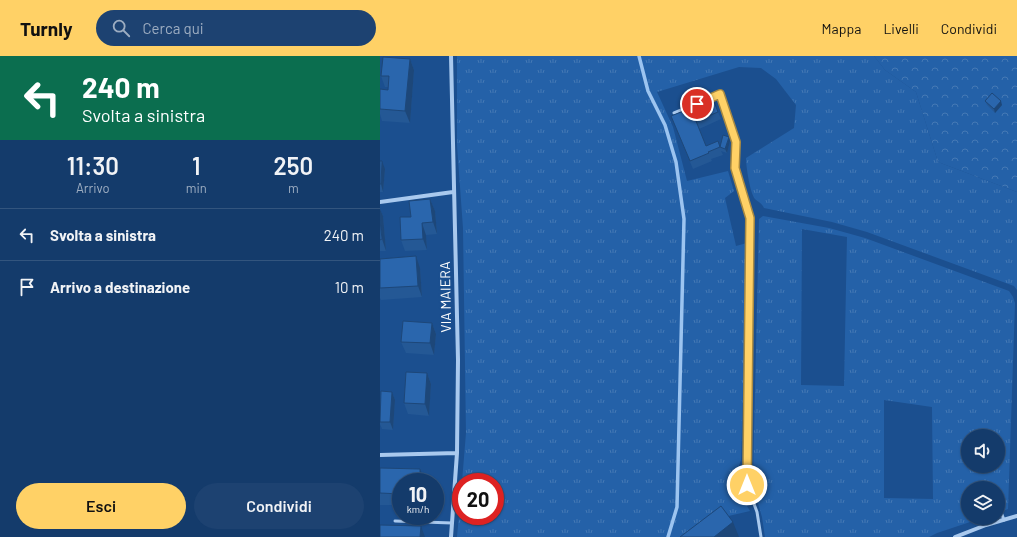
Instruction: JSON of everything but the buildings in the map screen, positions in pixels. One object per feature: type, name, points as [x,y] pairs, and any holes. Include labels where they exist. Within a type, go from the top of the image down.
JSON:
[{"type":"street","name":"VIA MAIERA","points":[[451,56],[458,360],[456,473]]},
{"type":"street","points":[[380,202],[453,192]]},
{"type":"street","points":[[380,455],[457,453]]},
{"type":"street","points":[[1005,520],[1017,516]]},
{"type":"street","name":"VIA MAIERA","points":[[451,537],[452,523]]},
{"type":"street","points":[[955,537],[986,525]]},
{"type":"lane","points":[[674,113],[720,94],[736,142],[735,168],[750,218],[747,485],[757,512],[761,537]]},
{"type":"lane","points":[[444,523],[452,523]]},
{"type":"green space","points":[[457,56],[874,56],[885,70],[916,92],[938,162],[1017,192],[1017,290],[1014,286],[867,232],[832,222],[764,208],[755,199],[751,191],[746,158],[794,128],[796,105],[776,79],[761,68],[739,67],[657,92],[673,127],[687,181],[728,171],[734,191],[725,198],[736,246],[747,243],[741,460],[735,481],[740,495],[750,511],[724,517],[690,537],[457,537],[458,525],[504,525],[504,473],[463,473],[466,433],[463,228],[457,145]]},
{"type":"green space","points":[[874,56],[1017,56],[1017,192],[938,162],[916,92],[885,70]]},
{"type":"green space","points":[[763,216],[829,228],[865,238],[1009,291],[1015,303],[1008,509],[1005,510],[1005,481],[961,481],[961,525],[929,537],[765,537],[762,517],[754,489],[753,478],[759,219]],"holes":[[[802,229],[847,237],[844,386],[801,385]],[[884,400],[932,407],[933,499],[884,498]]]},
{"type":"waterway","points":[[639,56],[648,91],[665,125],[676,162],[684,219],[677,507],[668,537]]},
{"type":"route","points":[[697,104],[720,94],[736,142],[735,168],[750,218],[747,485]]}]
